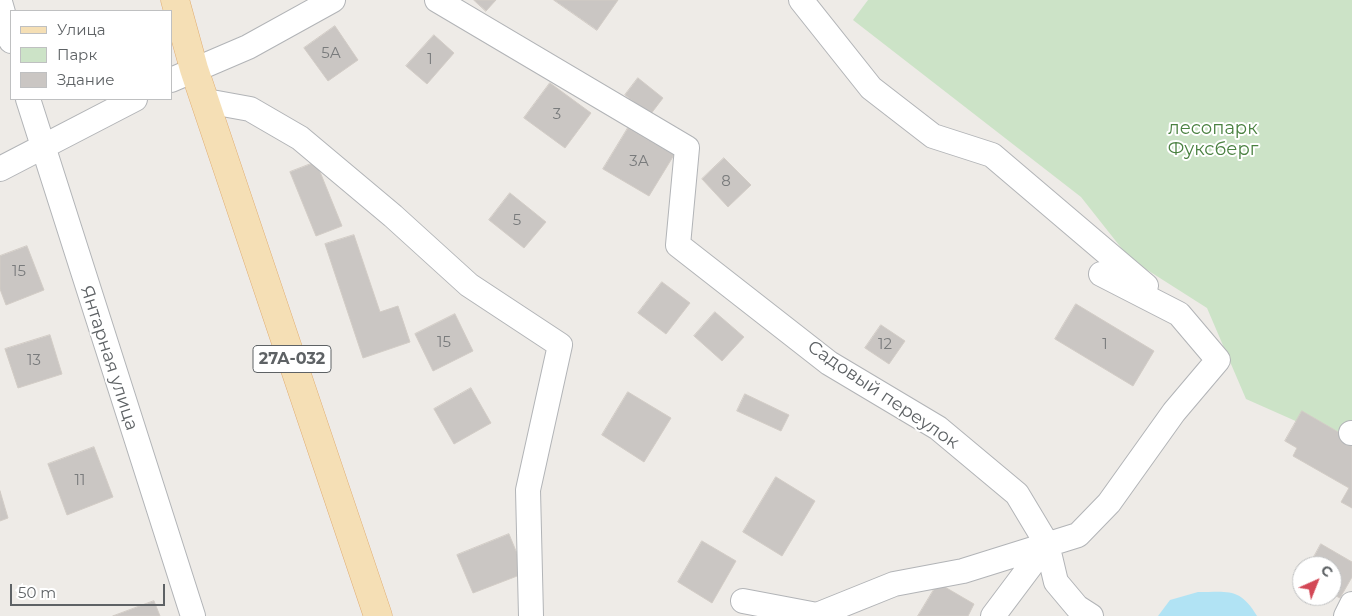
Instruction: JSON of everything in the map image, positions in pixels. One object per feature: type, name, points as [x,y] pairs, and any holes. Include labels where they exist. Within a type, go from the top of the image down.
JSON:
[{"type":"main road","name":"27А-032","points":[[175,0],[183,75],[206,101],[378,616]]},
{"type":"street","points":[[183,75],[248,47],[333,0]]},
{"type":"street","name":"Садовый переулок","points":[[437,0],[687,148],[678,245],[829,363],[938,428],[1017,494],[1046,544],[1056,582],[1077,607],[1091,616]]},
{"type":"street","points":[[743,601],[817,615],[894,584],[963,571],[1078,535],[1109,503],[1174,412],[1218,360],[1179,314],[992,155],[933,136],[871,88],[801,0]]},
{"type":"street","points":[[0,2],[10,37]]},
{"type":"street","name":"Янтарная улица","points":[[28,100],[41,146],[193,616]]},
{"type":"street","points":[[0,169],[41,146],[133,100]]},
{"type":"street","points":[[206,101],[250,109],[300,138],[393,216],[469,285],[560,345],[528,490],[532,616]]},
{"type":"street","points":[[1101,274],[1179,314]]},
{"type":"street","points":[[993,616],[1046,544]]},
{"type":"street","points":[[1346,616],[1352,604]]},
{"type":"green space","name":"лесопарк Фуксберг","points":[[868,0],[1352,0],[1352,446],[1246,399],[1207,308],[1130,259],[1081,197],[853,20]]},
{"type":"water","points":[[1198,592],[1232,593],[1245,600],[1257,616],[1158,616],[1170,600]]},
{"type":"building","points":[[474,0],[496,0],[486,11]]},
{"type":"building","points":[[554,0],[618,0],[597,30]]},
{"type":"building","points":[[335,26],[358,60],[328,81],[304,48]]},
{"type":"building","points":[[434,35],[454,53],[427,84],[406,66]]},
{"type":"building","points":[[638,78],[663,98],[650,115],[625,95]]},
{"type":"building","points":[[550,83],[591,113],[565,148],[524,118]]},
{"type":"building","points":[[628,128],[674,155],[649,196],[603,169]]},
{"type":"building","points":[[724,158],[751,185],[728,207],[702,179]]},
{"type":"building","points":[[316,162],[342,226],[316,236],[290,172]]},
{"type":"building","points":[[510,193],[546,222],[524,248],[489,220]]},
{"type":"building","points":[[354,235],[380,312],[398,306],[410,342],[363,358],[325,244]]},
{"type":"building","points":[[27,246],[44,290],[6,305],[0,289],[0,256]]},
{"type":"building","points":[[662,282],[690,303],[666,334],[638,313]]},
{"type":"building","points":[[1076,304],[1154,351],[1133,386],[1055,339]]},
{"type":"building","points":[[715,312],[744,337],[722,361],[694,336]]},
{"type":"building","points":[[455,314],[473,351],[433,371],[415,334]]},
{"type":"building","points":[[881,325],[905,341],[889,364],[865,348]]},
{"type":"building","points":[[50,335],[62,374],[18,388],[5,349]]},
{"type":"building","points":[[471,388],[491,423],[454,444],[434,409]]},
{"type":"building","points":[[628,392],[671,418],[644,462],[602,435]]},
{"type":"building","points":[[745,394],[789,415],[781,431],[737,411]]},
{"type":"building","points":[[1302,411],[1352,440],[1352,508],[1341,502],[1349,488],[1293,456],[1297,448],[1285,441]]},
{"type":"building","points":[[94,447],[113,497],[67,515],[48,464]]},
{"type":"building","points":[[776,477],[815,501],[782,556],[743,532]]},
{"type":"building","points":[[0,491],[8,518],[0,521]]},
{"type":"building","points":[[509,534],[525,573],[473,593],[457,555]]},
{"type":"building","points":[[702,541],[736,561],[712,603],[678,582]]},
{"type":"building","points":[[1321,544],[1342,556],[1314,556]]},
{"type":"building","points":[[1342,556],[1352,562],[1352,577],[1342,594]]},
{"type":"building","points":[[938,583],[974,604],[968,616],[918,616]]},
{"type":"building","points":[[154,601],[160,616],[113,616]]}]
